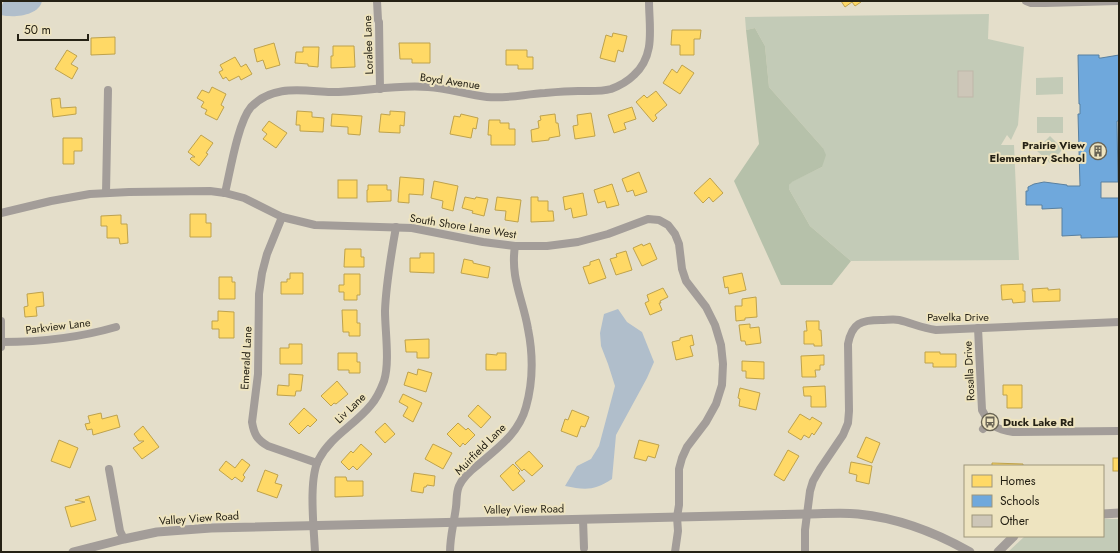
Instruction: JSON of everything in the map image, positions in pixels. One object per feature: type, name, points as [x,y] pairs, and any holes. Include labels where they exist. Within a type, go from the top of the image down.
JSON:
[{"type":"street","name":"Loralee Lane","points":[[377,1],[379,22],[380,89]]},
{"type":"street","name":"Boyd Avenue","points":[[225,193],[244,118],[251,108],[261,99],[273,93],[286,90],[331,92],[428,87],[487,97],[504,98],[542,93],[611,89],[624,83],[635,75],[649,52],[649,1]]},
{"type":"street","points":[[1026,1],[1031,3],[1045,3],[1118,1]]},
{"type":"street","points":[[106,193],[108,90]]},
{"type":"street","name":"South Shore Lane West","points":[[1,213],[51,201],[90,194],[195,191],[225,193],[244,198],[282,217],[315,225],[396,227],[435,232],[483,242],[515,246],[547,246],[578,242],[608,234],[648,219],[659,220],[668,225],[675,234],[679,244],[682,269],[686,281],[706,307],[715,325],[721,345],[723,364],[722,384],[716,404],[706,422],[687,447],[679,469],[679,505],[677,517],[678,531],[675,552]]},
{"type":"street","name":"Emerald Lane","points":[[282,217],[267,254],[259,294],[258,374],[252,422],[253,430],[256,437],[261,442],[317,463]]},
{"type":"street","name":"Liv Lane","points":[[315,552],[313,487],[314,472],[317,463],[326,447],[336,436],[372,405],[384,379],[386,364],[386,294],[396,227]]},
{"type":"street","name":"Muirfield Lane","points":[[450,552],[452,522],[459,486],[472,470],[513,434],[526,407],[531,381],[531,354],[528,328],[515,281],[515,246]]},
{"type":"street","name":"Pavelka Drive","points":[[805,552],[804,530],[813,481],[848,423],[848,344],[849,335],[854,327],[861,322],[870,320],[899,320],[922,328],[936,330],[1119,322]]},
{"type":"street","points":[[1,321],[1,347]]},
{"type":"street","name":"Parkview Lane","points":[[2,342],[46,341],[72,338],[116,327]]},
{"type":"street","name":"Rosalla Drive","points":[[978,328],[982,410],[990,422]]},
{"type":"street","points":[[983,429],[990,422],[1003,431],[1013,432],[1119,431]]},
{"type":"street","points":[[109,469],[120,531],[124,539]]},
{"type":"street","points":[[1104,514],[1119,513]]},
{"type":"street","name":"Valley View Road","points":[[73,552],[124,539],[180,529],[857,514],[894,519],[923,529],[970,552]]},
{"type":"street","points":[[583,519],[584,548]]},
{"type":"street","points":[[998,552],[1013,537]]},
{"type":"green space","points":[[989,14],[988,39],[1024,47],[1018,125],[1011,140],[1007,135],[1001,145],[1014,145],[1019,260],[851,261],[810,226],[789,189],[791,182],[822,167],[823,148],[769,87],[765,46],[755,28],[746,30],[745,17]]},
{"type":"green space","points":[[755,28],[765,46],[769,87],[823,148],[826,155],[822,167],[792,182],[789,185],[789,189],[810,226],[851,261],[832,285],[781,285],[734,181],[759,144],[746,30]]},
{"type":"green space","points":[[1063,77],[1063,94],[1036,95],[1036,78]]},
{"type":"green space","points":[[1037,117],[1063,117],[1063,133],[1037,133]]},
{"type":"green space","points":[[1050,136],[1063,149],[1050,163],[1036,150]]},
{"type":"green space","points":[[1104,519],[1119,519],[1119,552],[1008,552],[1024,537],[1104,537]]},
{"type":"water","points":[[4,1],[42,1],[40,6],[31,13],[18,16],[6,16],[1,15],[1,7]]},
{"type":"water","points":[[618,309],[627,322],[642,332],[654,362],[616,435],[612,479],[594,488],[584,489],[565,486],[577,466],[591,459],[599,446],[615,386],[601,346],[600,333],[604,314]]},
{"type":"building: Homes","points":[[841,1],[861,2],[855,6],[852,2],[845,7]]},
{"type":"building: Homes","points":[[672,30],[701,30],[700,39],[694,39],[694,55],[680,55],[680,45],[671,45]]},
{"type":"building: Homes","points":[[613,33],[627,36],[623,52],[618,50],[615,62],[600,58],[606,35],[612,37]]},
{"type":"building: Homes","points":[[115,37],[115,54],[91,55],[91,38]]},
{"type":"building: Homes","points":[[274,43],[280,65],[266,69],[263,60],[257,62],[254,49]]},
{"type":"building: Homes","points":[[399,43],[430,43],[430,63],[412,63],[412,59],[400,59]]},
{"type":"building: Homes","points":[[333,46],[354,46],[355,67],[331,68]]},
{"type":"building: Homes","points":[[303,47],[319,47],[318,67],[308,66],[308,64],[295,63],[296,52],[303,52]]},
{"type":"building: Homes","points":[[67,50],[77,56],[71,64],[78,68],[72,79],[55,69]]},
{"type":"building: Homes","points":[[506,50],[527,50],[527,57],[533,57],[533,69],[518,69],[518,65],[506,65]]},
{"type":"building: Homes","points":[[235,57],[241,67],[246,64],[252,74],[241,80],[239,76],[229,81],[226,77],[223,79],[219,72],[223,70],[220,65]]},
{"type":"building: Homes","points":[[682,65],[694,73],[680,94],[663,83],[672,69],[677,73]]},
{"type":"building: Homes","points":[[212,87],[226,94],[221,105],[224,107],[217,120],[205,114],[207,110],[201,107],[204,102],[197,98],[202,90],[209,93]]},
{"type":"building: Homes","points":[[656,91],[667,105],[655,115],[657,118],[653,122],[636,102],[644,95],[647,98]]},
{"type":"building: Homes","points":[[60,98],[61,108],[76,107],[76,114],[53,117],[51,99]]},
{"type":"building: Homes","points":[[632,107],[636,119],[624,123],[626,129],[614,133],[608,115]]},
{"type":"building: Homes","points":[[297,111],[312,112],[312,117],[324,118],[323,132],[300,131],[300,125],[296,125]]},
{"type":"building: Homes","points":[[390,111],[405,112],[404,126],[400,125],[400,133],[379,132],[381,114],[390,115]]},
{"type":"building: Homes","points":[[591,113],[595,136],[575,139],[573,126],[578,125],[577,115]]},
{"type":"building: Homes","points":[[332,114],[362,116],[360,135],[348,134],[348,127],[331,126]]},
{"type":"building: Homes","points":[[461,114],[478,118],[476,129],[473,128],[471,138],[450,134],[454,116],[460,117]]},
{"type":"building: Homes","points":[[555,114],[560,136],[549,138],[549,140],[532,142],[531,130],[539,128],[538,121],[541,120],[540,116]]},
{"type":"building: Homes","points":[[489,120],[500,120],[500,123],[509,123],[509,129],[515,129],[515,145],[491,145],[491,135],[488,135]]},
{"type":"building: Homes","points":[[269,121],[287,133],[276,148],[263,139],[267,134],[262,130]]},
{"type":"building: Homes","points":[[201,135],[213,143],[206,153],[208,154],[199,166],[190,159],[195,157],[188,152]]},
{"type":"building: Homes","points":[[63,138],[82,138],[82,151],[74,151],[74,164],[63,164]]},
{"type":"building: Homes","points":[[639,172],[647,192],[635,196],[633,190],[627,192],[622,179]]},
{"type":"building: Homes","points":[[400,177],[424,179],[423,195],[409,194],[409,203],[398,202]]},
{"type":"building: Homes","points":[[710,178],[723,193],[713,202],[709,197],[703,203],[694,193]]},
{"type":"building: Homes","points":[[338,180],[357,180],[357,198],[338,198]]},
{"type":"building: Homes","points":[[434,181],[458,186],[453,211],[442,208],[443,201],[431,198]]},
{"type":"building: Homes","points":[[612,184],[619,205],[607,208],[605,201],[598,203],[594,190]]},
{"type":"building: Homes","points":[[368,185],[387,185],[387,190],[391,190],[391,201],[367,202]]},
{"type":"building: Homes","points":[[583,193],[587,215],[573,218],[571,208],[565,210],[563,197]]},
{"type":"building: Homes","points":[[465,197],[488,199],[484,216],[472,213],[473,211],[462,208]]},
{"type":"building: Homes","points":[[497,197],[521,200],[518,222],[505,220],[506,211],[495,210]]},
{"type":"building: Homes","points":[[531,197],[538,197],[538,201],[548,201],[548,211],[553,211],[554,221],[531,222]]},
{"type":"building: Homes","points":[[190,214],[206,214],[206,223],[211,223],[211,237],[190,237]]},
{"type":"building: Homes","points":[[121,215],[121,224],[127,224],[128,243],[120,244],[119,238],[107,238],[107,226],[101,226],[101,216]]},
{"type":"building: Homes","points":[[650,243],[657,259],[642,266],[633,248],[642,244],[643,246]]},
{"type":"building: Homes","points":[[345,249],[361,249],[361,257],[364,257],[364,267],[344,267]]},
{"type":"building: Homes","points":[[626,251],[632,270],[616,275],[610,259],[617,257],[616,254]]},
{"type":"building: Homes","points":[[420,253],[434,253],[434,273],[410,272],[410,258],[420,258]]},
{"type":"building: Homes","points":[[464,259],[490,267],[488,278],[461,273]]},
{"type":"building: Homes","points":[[599,259],[606,278],[589,284],[583,267],[590,265],[590,262]]},
{"type":"building: Homes","points":[[290,273],[303,273],[303,294],[281,294],[281,282],[287,282],[287,279],[290,279]]},
{"type":"building: Homes","points":[[742,273],[746,290],[729,294],[728,287],[725,288],[723,277]]},
{"type":"building: Homes","points":[[344,274],[360,274],[360,295],[357,295],[357,300],[344,300],[344,292],[339,292],[339,285],[344,285]]},
{"type":"building: Homes","points":[[219,277],[232,277],[232,282],[235,282],[235,299],[219,299]]},
{"type":"building: Homes","points":[[1023,284],[1023,291],[1025,291],[1025,302],[1013,303],[1012,299],[1002,300],[1001,285]]},
{"type":"building: Homes","points":[[663,288],[668,297],[659,303],[662,310],[650,315],[645,303],[649,301],[647,295]]},
{"type":"building: Homes","points":[[1048,288],[1048,290],[1060,289],[1060,301],[1033,302],[1032,289]]},
{"type":"building: Homes","points":[[43,292],[44,306],[36,307],[37,316],[25,317],[24,307],[28,306],[27,294]]},
{"type":"building: Homes","points":[[756,297],[757,317],[745,318],[745,320],[736,321],[735,306],[742,306],[742,299]]},
{"type":"building: Homes","points":[[342,310],[357,310],[357,323],[360,323],[360,336],[349,336],[349,332],[343,332]]},
{"type":"building: Homes","points":[[218,311],[234,312],[234,338],[219,338],[219,329],[212,329],[212,321],[218,321]]},
{"type":"building: Homes","points":[[806,321],[819,321],[822,346],[804,344],[804,331],[807,331]]},
{"type":"building: Homes","points":[[750,324],[750,328],[759,327],[761,343],[746,345],[745,341],[741,341],[739,325]]},
{"type":"building: Homes","points":[[692,335],[694,345],[690,346],[693,356],[676,360],[672,342]]},
{"type":"building: Homes","points":[[429,339],[429,358],[417,358],[417,352],[406,352],[405,340]]},
{"type":"building: Homes","points":[[289,344],[302,344],[302,364],[280,364],[280,348],[289,348]]},
{"type":"building: Homes","points":[[925,352],[956,354],[956,367],[933,367],[933,363],[925,363]]},
{"type":"building: Homes","points":[[338,353],[357,353],[357,362],[360,362],[360,373],[349,373],[349,370],[338,370]]},
{"type":"building: Homes","points":[[497,353],[506,353],[506,370],[486,370],[486,354],[497,355]]},
{"type":"building: Homes","points":[[824,355],[824,365],[820,365],[820,370],[815,370],[816,377],[802,377],[801,356]]},
{"type":"building: Homes","points":[[742,361],[764,362],[764,379],[746,378],[746,371],[742,371]]},
{"type":"building: Homes","points":[[418,369],[432,373],[426,392],[404,385],[408,372],[417,375]]},
{"type":"building: Homes","points":[[289,374],[303,375],[301,391],[296,391],[295,396],[277,395],[278,385],[289,386]]},
{"type":"building: Homes","points":[[337,381],[348,394],[336,404],[334,403],[331,406],[321,396]]},
{"type":"building: Homes","points":[[1003,385],[1022,385],[1022,408],[1007,408],[1007,395],[1003,395]]},
{"type":"building: Homes","points":[[825,386],[826,407],[811,407],[811,396],[804,396],[803,387]]},
{"type":"building: Homes","points":[[740,388],[760,393],[756,410],[739,406],[740,399],[738,398]]},
{"type":"building: Homes","points":[[403,394],[422,403],[413,422],[403,416],[408,407],[399,402]]},
{"type":"building: Homes","points":[[478,405],[491,417],[481,428],[468,416]]},
{"type":"building: Homes","points":[[304,408],[317,420],[310,427],[308,425],[299,434],[289,424]]},
{"type":"building: Homes","points":[[572,410],[589,417],[585,427],[581,426],[577,437],[561,431],[565,419],[568,420]]},
{"type":"building: Homes","points":[[101,413],[102,419],[117,415],[120,427],[93,435],[92,429],[87,430],[85,424],[90,423],[88,416]]},
{"type":"building: Homes","points":[[800,414],[810,420],[812,417],[822,423],[814,435],[812,433],[809,438],[804,435],[801,440],[788,432]]},
{"type":"building: Homes","points":[[385,423],[395,434],[385,443],[375,432]]},
{"type":"building: Homes","points":[[458,423],[466,430],[468,428],[475,435],[465,445],[463,443],[460,447],[447,434]]},
{"type":"building: Homes","points":[[143,426],[159,447],[142,459],[133,448],[144,441],[139,441],[134,434]]},
{"type":"building: Homes","points":[[866,437],[880,443],[872,463],[857,457]]},
{"type":"building: Homes","points":[[59,440],[78,448],[70,468],[51,461]]},
{"type":"building: Homes","points":[[639,440],[659,445],[655,458],[648,456],[646,461],[634,458]]},
{"type":"building: Homes","points":[[361,444],[372,454],[357,470],[353,466],[349,470],[341,462],[351,451],[353,453]]},
{"type":"building: Homes","points":[[433,444],[452,453],[443,469],[425,459]]},
{"type":"building: Homes","points":[[788,450],[799,456],[784,481],[774,475]]},
{"type":"building: Homes","points":[[529,451],[543,466],[532,476],[524,469],[522,471],[515,463]]},
{"type":"building: Homes","points":[[1113,458],[1119,458],[1119,471],[1113,471]]},
{"type":"building: Homes","points":[[242,459],[250,465],[243,475],[245,477],[242,482],[235,477],[232,480],[219,470],[226,461],[235,468]]},
{"type":"building: Homes","points":[[851,462],[872,466],[869,484],[856,481],[857,475],[849,473]]},
{"type":"building: Homes","points":[[992,463],[1023,464],[1023,465],[992,465]]},
{"type":"building: Homes","points":[[513,464],[520,471],[518,473],[525,481],[513,491],[500,476]]},
{"type":"building: Homes","points":[[265,470],[278,475],[275,483],[282,485],[277,498],[257,491]]},
{"type":"building: Homes","points":[[414,473],[435,476],[434,486],[427,485],[424,487],[423,493],[411,491]]},
{"type":"building: Homes","points":[[335,477],[346,477],[347,481],[363,481],[363,496],[335,497]]},
{"type":"building: Homes","points":[[89,496],[96,520],[71,527],[65,507],[85,502],[75,500]]},
{"type":"building: Schools","name":"Prairie View Elementary School","points":[[1078,55],[1099,55],[1099,58],[1101,58],[1119,55],[1119,121],[1117,121],[1118,182],[1101,182],[1101,198],[1119,198],[1119,237],[1081,238],[1081,235],[1062,236],[1062,208],[1042,209],[1042,205],[1026,205],[1026,191],[1028,191],[1028,187],[1034,184],[1044,182],[1067,186],[1080,186],[1078,114],[1080,114],[1080,104]]},
{"type":"building: Other","points":[[958,71],[973,71],[973,97],[958,97]]},
{"type":"place","name":"Prairie View Elementary School","points":[[1098,151]]},
{"type":"place","name":"Duck Lake Rd","points":[[990,422]]}]
